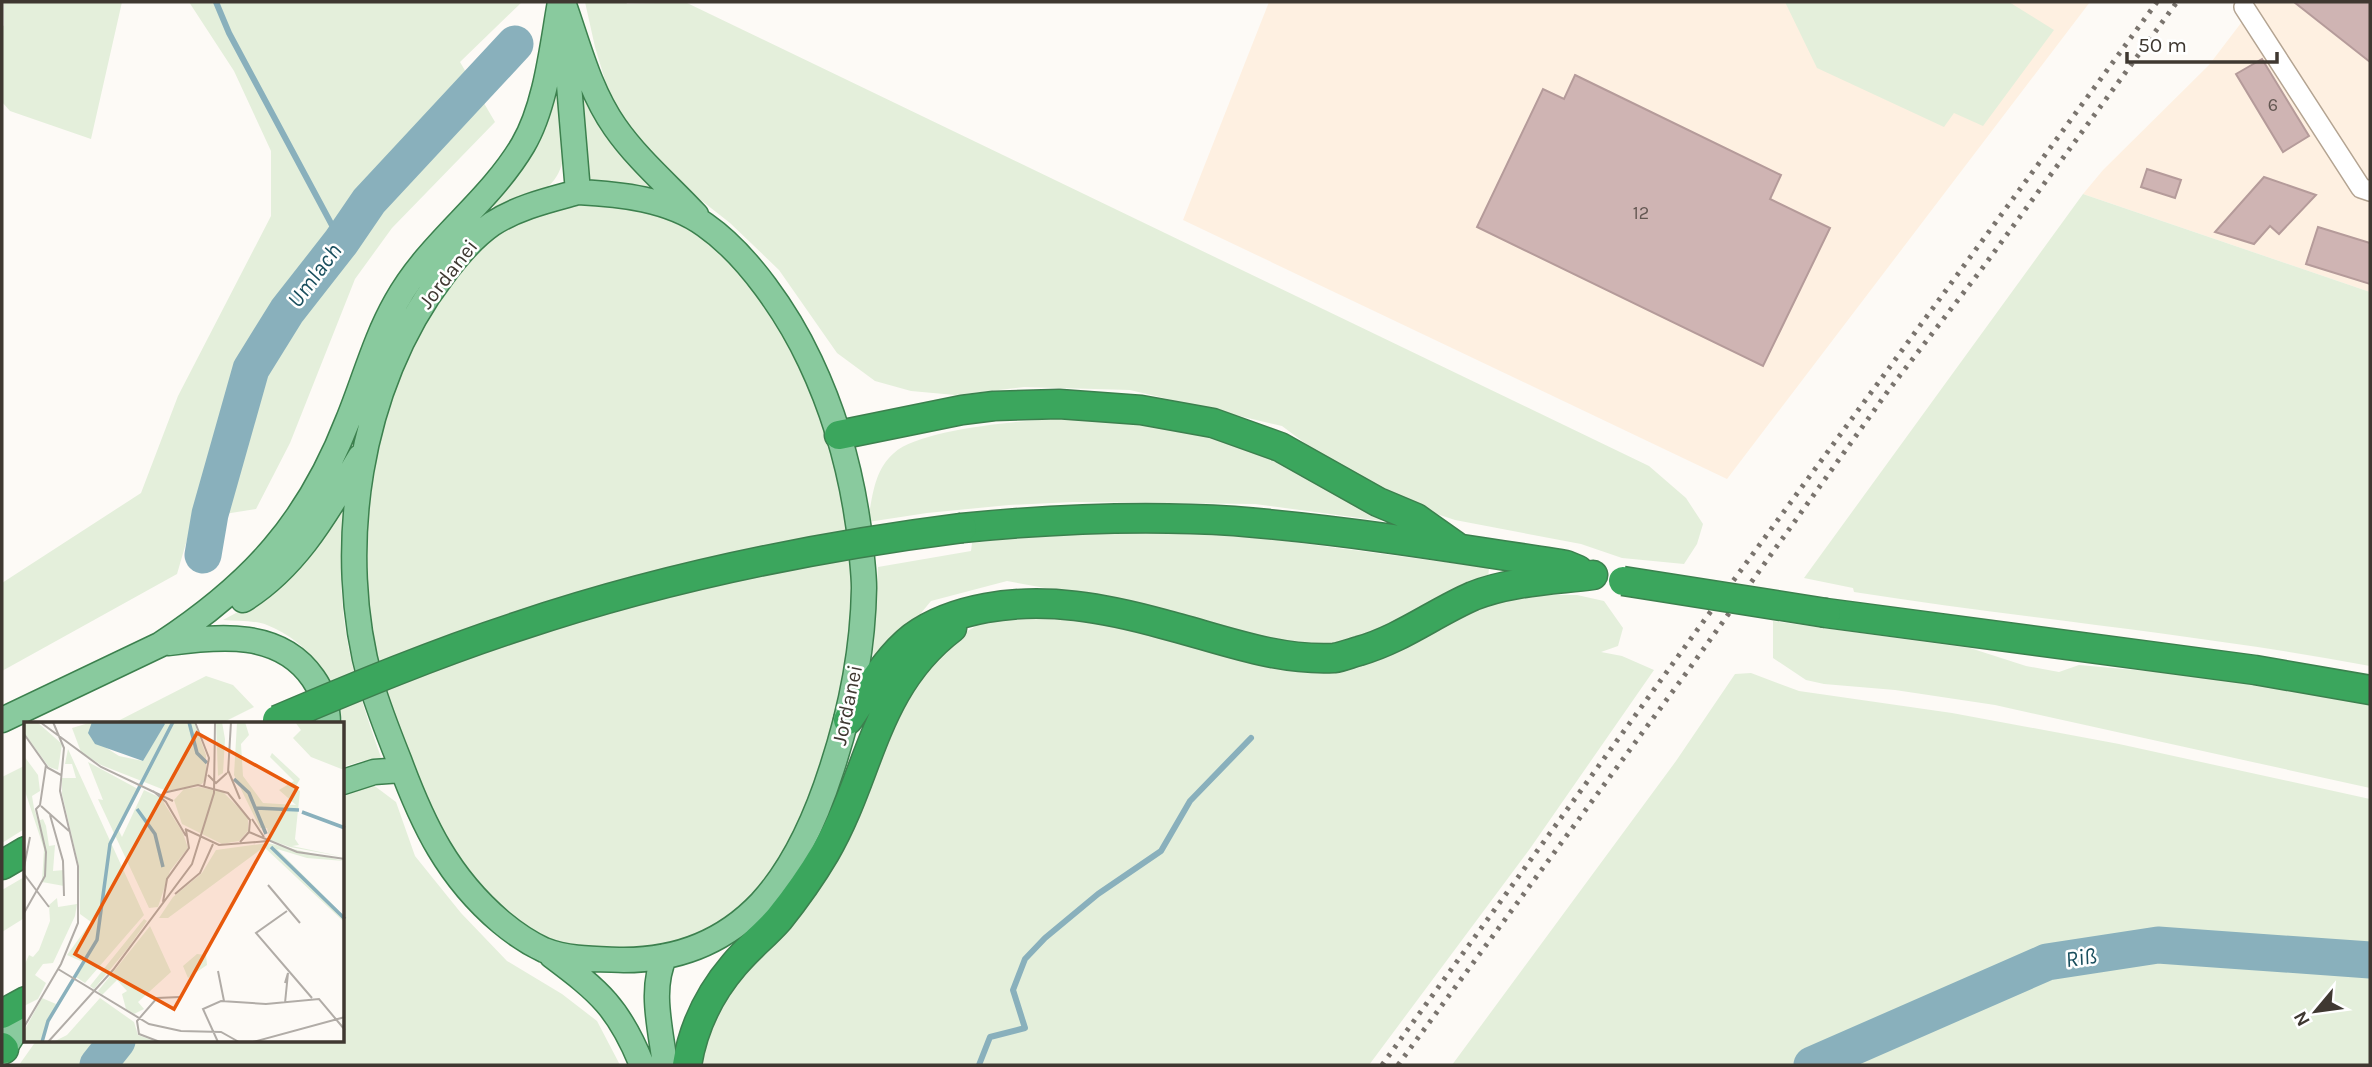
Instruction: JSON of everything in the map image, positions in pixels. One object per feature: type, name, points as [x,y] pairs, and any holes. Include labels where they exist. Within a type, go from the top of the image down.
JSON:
[{"type":"highway","points":[[839,435],[994,405],[1059,404],[1141,410],[1201,421],[1248,434],[1280,447],[1378,502],[1416,518],[1459,549]]},
{"type":"highway","points":[[272,722],[426,658],[518,626],[621,596],[783,558],[883,539],[962,528],[1101,519],[1232,521],[1336,532],[1566,565],[1593,575],[1623,581],[1826,613],[2241,668],[2370,690]]},
{"type":"highway","points":[[848,720],[884,668],[911,639],[929,626],[980,609],[1012,603],[1072,605],[1150,621],[1232,644],[1293,656],[1335,658],[1381,645],[1474,596],[1521,584],[1593,575]]},
{"type":"highway","points":[[688,1065],[695,1031],[718,987],[734,965],[779,919],[825,854],[846,812],[882,716],[900,684],[918,660],[949,630],[980,609]]},
{"type":"highway","points":[[2,865],[24,852]]},
{"type":"highway","points":[[2,1014],[24,1001]]},
{"type":"main road","points":[[562,2],[578,192]]},
{"type":"main road","points":[[562,2],[595,90],[615,127],[642,160],[704,223]]},
{"type":"main road","points":[[162,644],[203,617],[241,585],[275,549],[305,509],[330,465],[374,349],[396,302],[420,264],[492,188],[524,143],[544,86],[562,2]]},
{"type":"main road","name":"Jordanei","points":[[578,192],[643,199],[704,223],[746,264],[789,321],[820,384],[839,435],[856,500],[864,584],[861,634],[848,720],[824,792],[800,846],[761,903],[719,938],[686,952],[635,960],[583,958],[543,949],[509,929],[474,899],[425,826],[377,703],[363,655],[356,605],[354,544],[364,450],[397,348],[425,298],[472,240],[497,221],[532,205],[578,192]]},
{"type":"main road","points":[[2,720],[200,625],[248,596],[285,568],[318,526],[364,450]]},
{"type":"main road","points":[[162,644],[206,638],[236,638],[262,642],[286,651],[306,667],[320,689],[328,713],[328,722]]},
{"type":"main road","points":[[345,781],[374,772],[402,770]]},
{"type":"main road","points":[[543,949],[593,988],[614,1010],[642,1065]]},
{"type":"main road","points":[[665,957],[657,977],[656,990],[665,1065]]},
{"type":"main road","points":[[3,1049],[24,1017]]},
{"type":"street","points":[[2244,7],[2361,188],[2370,191]]},
{"type":"shaded area","points":[[1269,2],[2090,2],[1727,479],[1183,220]]},
{"type":"shaded area","points":[[2257,2],[2370,2],[2370,292],[2083,194],[2103,170],[2209,65]]},
{"type":"green space","points":[[4,2],[122,2],[91,139],[10,111],[2,102]]},
{"type":"green space","points":[[189,2],[522,2],[460,62],[495,122],[392,228],[355,279],[290,443],[256,509],[193,519],[177,574],[2,671],[2,583],[141,493],[178,396],[271,216],[271,151],[234,71]]},
{"type":"green space","points":[[585,2],[685,2],[1649,466],[1686,498],[1703,524],[1697,544],[1684,564],[1622,558],[1581,544],[1455,520],[1403,503],[1341,470],[1282,426],[1130,390],[1024,387],[955,395],[911,391],[875,381],[837,353],[779,270],[730,223],[683,186],[633,133],[611,100]]},
{"type":"green space","points":[[1785,2],[2009,2],[2054,30],[1983,126],[1954,113],[1944,127],[1817,68]]},
{"type":"green space","points":[[573,65],[667,197],[585,187]]},
{"type":"green space","points":[[557,85],[564,151],[555,179],[543,190],[526,199],[494,207],[492,204]]},
{"type":"green space","points":[[2083,194],[2370,292],[2370,666],[2241,645],[1854,592],[1853,588],[1804,578]]},
{"type":"green space","points":[[570,203],[610,203],[652,211],[694,233],[726,257],[756,289],[777,321],[812,393],[848,500],[857,584],[842,712],[796,834],[750,899],[725,920],[694,939],[656,951],[563,946],[518,922],[462,868],[428,809],[384,702],[364,585],[365,520],[374,459],[387,409],[404,361],[454,273],[490,237],[527,217]]},
{"type":"green space","points":[[1068,418],[1156,421],[1237,440],[1297,470],[1382,521],[1255,504],[1073,502],[927,513],[868,522],[875,485],[882,468],[894,453],[908,444],[951,431]]},
{"type":"green space","points":[[340,510],[346,514],[341,584],[346,635],[365,711],[382,760],[362,761],[345,766],[345,722],[342,722],[336,696],[320,666],[297,642],[267,625],[251,621],[223,620],[256,602]]},
{"type":"green space","points":[[1156,533],[1255,537],[1489,568],[1488,578],[1352,643],[1321,647],[1286,646],[1139,605],[1007,581],[931,601],[908,629],[875,661],[873,651],[878,567],[971,551],[972,543],[1043,535]]},
{"type":"green space","points":[[1577,595],[1604,601],[1623,628],[1618,646],[1601,652],[1622,656],[1654,670],[1529,850],[1369,1065],[700,1065],[708,1024],[905,693],[951,641],[981,623],[1011,616],[1068,613],[1256,665],[1284,668],[1376,659],[1411,645],[1447,622],[1476,609],[1506,598]]},
{"type":"green space","points":[[1773,621],[1970,648],[2026,666],[2059,672],[2079,665],[2168,673],[2266,684],[2370,704],[2370,788],[1995,705],[1806,680],[1773,658]]},
{"type":"green space","points":[[1751,673],[1799,691],[1952,713],[2119,744],[2370,799],[2370,1065],[1452,1065],[1676,761],[1735,674]]},
{"type":"green space","points":[[206,676],[233,685],[254,707],[224,722],[116,722]]},
{"type":"green space","points":[[24,766],[24,829],[2,843],[2,777]]},
{"type":"green space","points":[[372,784],[396,802],[415,856],[461,913],[507,961],[562,994],[597,1021],[620,1065],[19,1065],[35,1042],[345,1042],[345,791]]},
{"type":"green space","points":[[24,877],[24,918],[2,932],[2,890]]},
{"type":"building","points":[[2294,2],[2370,2],[2370,62]]},
{"type":"building","points":[[2262,59],[2309,136],[2283,152],[2236,74]]},
{"type":"building","points":[[1575,75],[1781,175],[1770,199],[1830,228],[1763,366],[1477,227],[1543,89],[1564,99]]},
{"type":"building","points":[[2147,169],[2181,180],[2175,198],[2141,187]]},
{"type":"building","points":[[2264,177],[2316,195],[2279,234],[2270,226],[2254,244],[2215,232]]},
{"type":"building","points":[[2318,227],[2370,243],[2370,284],[2306,264]]},
{"type":"waterway","points":[[216,2],[229,33],[341,242]]},
{"type":"waterway","name":"Umlach","points":[[203,555],[210,514],[251,369],[287,311],[369,201],[515,44]]},
{"type":"waterway","points":[[979,1065],[990,1037],[1025,1028],[1013,990],[1025,959],[1045,938],[1098,894],[1161,851],[1190,801],[1251,738]]},
{"type":"waterway","name":"Riß","points":[[1812,1065],[2047,962],[2158,945],[2370,960]]},
{"type":"waterway","name":"Umlach","points":[[98,1065],[116,1042]]},
{"type":"railway","points":[[1382,1065],[2157,2]]},
{"type":"railway","points":[[1398,1065],[1687,672],[1888,391],[1981,270],[2177,2]]}]
